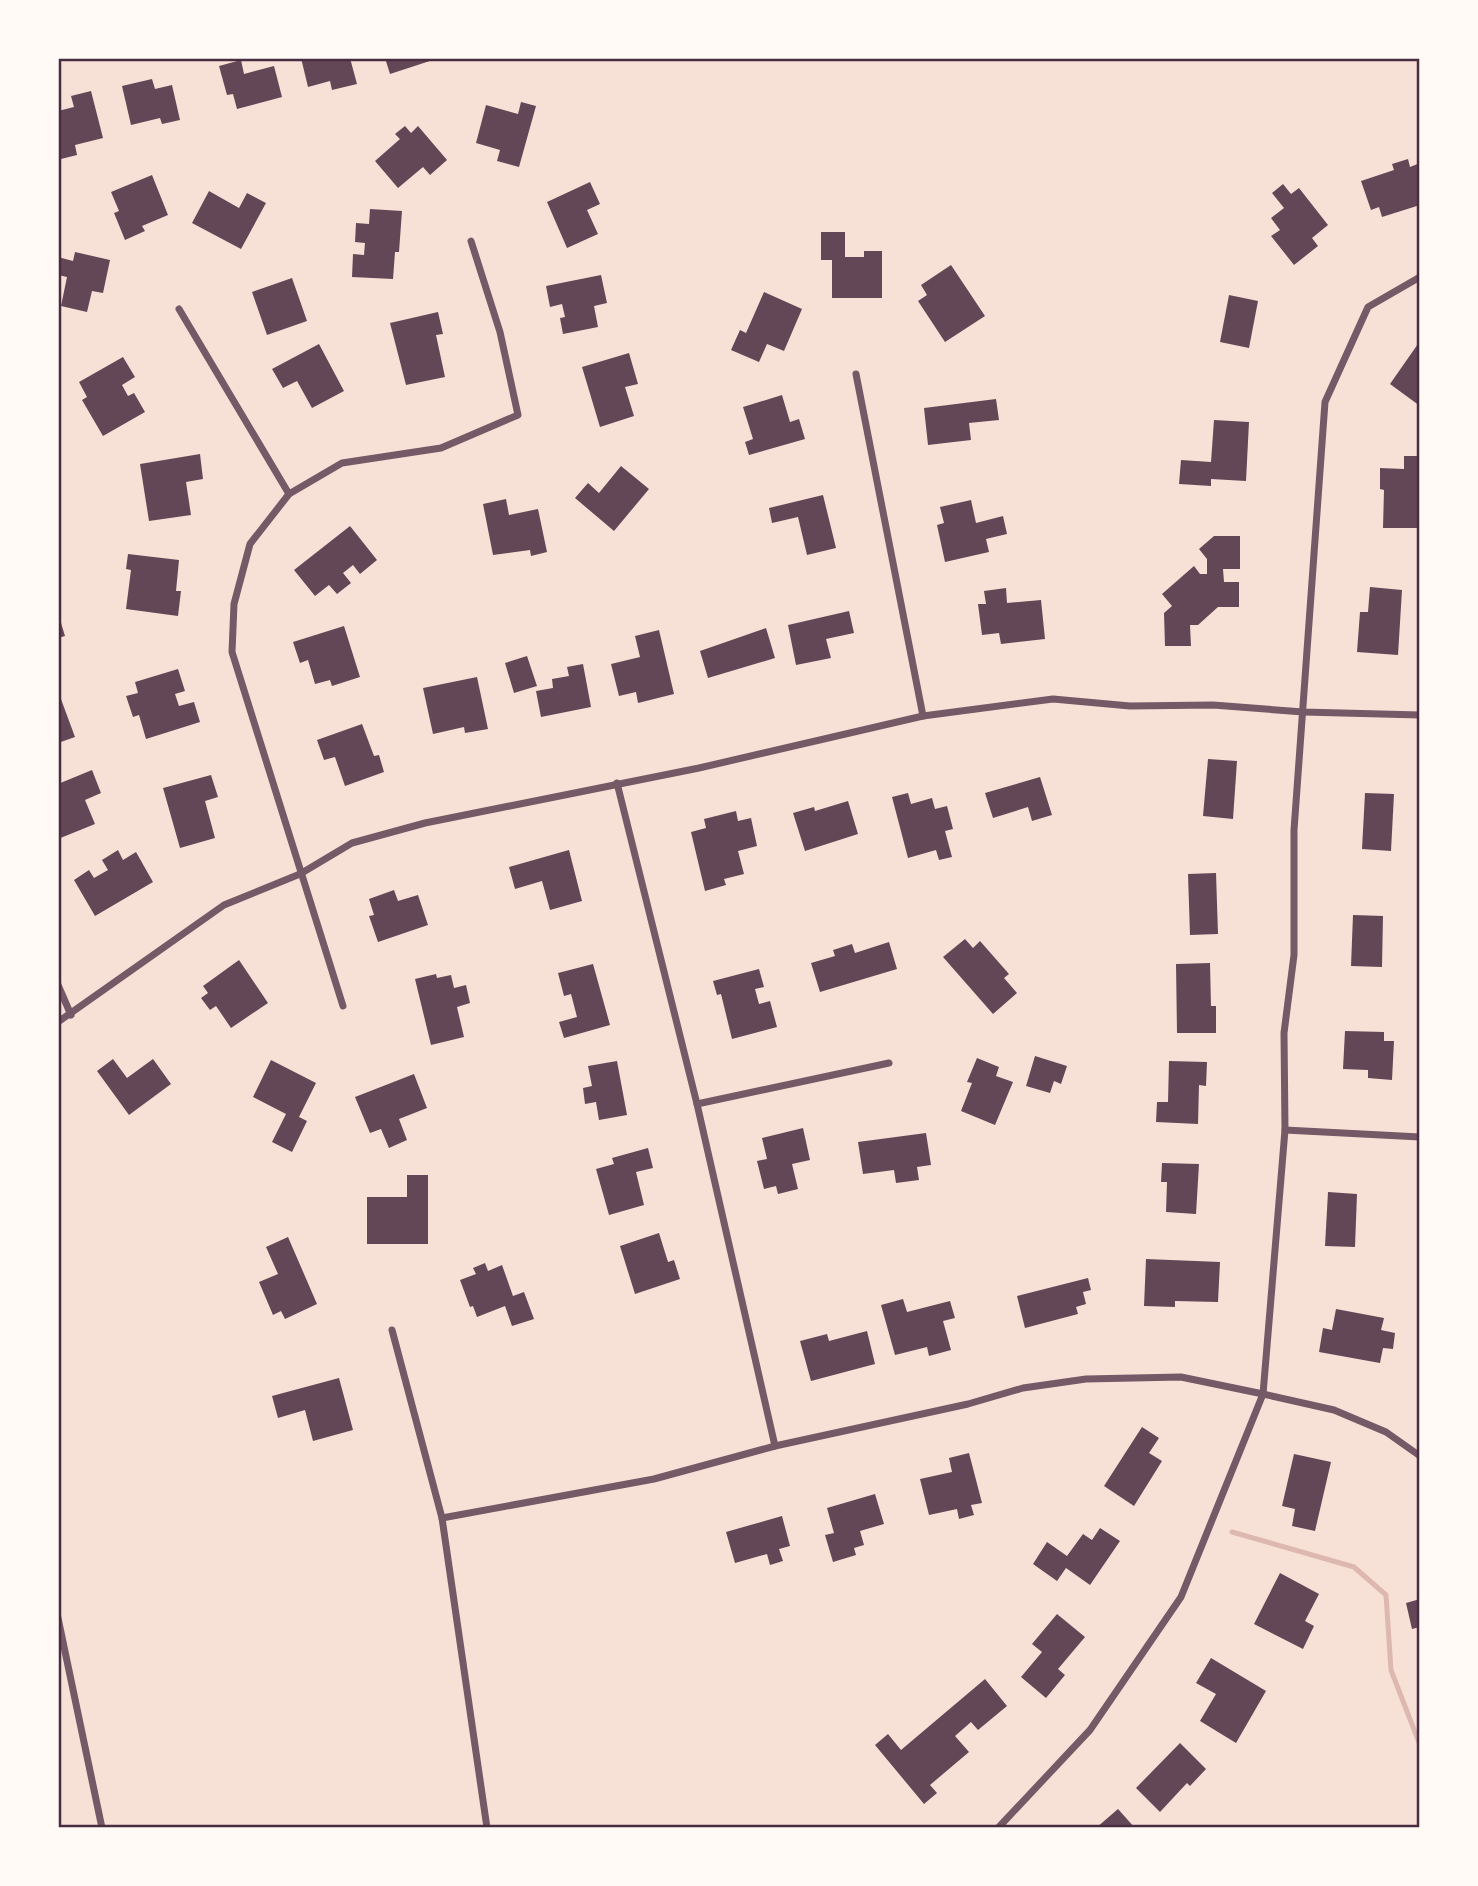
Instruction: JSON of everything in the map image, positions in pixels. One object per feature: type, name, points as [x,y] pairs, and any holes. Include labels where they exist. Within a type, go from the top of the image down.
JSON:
[{"type":"street","points":[[343,1006],[232,652],[234,604],[250,544],[289,494],[342,463],[441,448],[518,415],[500,332],[471,241]]},
{"type":"street","points":[[998,1828],[1090,1730],[1181,1598],[1263,1394],[1285,1130],[1284,1033],[1294,955],[1294,830],[1325,402],[1368,307],[1420,277]]},
{"type":"street","points":[[179,309],[289,494]]},
{"type":"street","points":[[856,374],[923,716]]},
{"type":"street","points":[[58,1022],[224,905],[300,874],[352,843],[425,823],[699,768],[923,716],[1053,699],[1420,715]]},
{"type":"street","points":[[617,783],[697,1104],[775,1446]]},
{"type":"street","points":[[58,985],[71,1015]]},
{"type":"street","points":[[697,1104],[889,1063]]},
{"type":"street","points":[[1285,1130],[1420,1137]]},
{"type":"street","points":[[391,1330],[442,1518],[486,1828]]},
{"type":"street","points":[[442,1518],[654,1479],[775,1446],[968,1404],[1023,1388],[1086,1379],[1181,1377],[1334,1410],[1386,1432],[1420,1456]]},
{"type":"street","points":[[58,1618],[102,1828]]},
{"type":"building","points":[[301,58],[350,58],[357,84],[332,90],[330,81],[308,87]]},
{"type":"building","points":[[385,58],[439,58],[390,74]]},
{"type":"building","points":[[241,60],[244,74],[274,66],[282,97],[237,109],[233,94],[227,95],[219,66]]},
{"type":"building","points":[[152,79],[155,89],[172,85],[180,120],[162,124],[160,118],[131,125],[122,86]]},
{"type":"building","points":[[91,91],[103,138],[75,145],[77,155],[61,159],[58,150],[58,111],[74,107],[71,96]]},
{"type":"building","points":[[521,102],[536,106],[519,167],[497,161],[500,150],[476,143],[486,105],[518,114]]},
{"type":"building","points":[[405,126],[411,133],[418,126],[447,160],[430,175],[423,167],[398,188],[375,161],[400,139],[395,134]]},
{"type":"building","points":[[1408,159],[1410,167],[1420,163],[1420,205],[1382,217],[1379,207],[1371,210],[1361,181],[1394,170],[1392,164]]},
{"type":"building","points":[[152,175],[168,215],[142,226],[145,231],[125,240],[114,213],[119,211],[111,192]]},
{"type":"building","points":[[590,182],[600,204],[587,210],[598,234],[567,248],[547,202]]},
{"type":"building","points":[[1283,184],[1291,194],[1299,188],[1328,225],[1312,238],[1318,246],[1294,265],[1271,236],[1280,230],[1271,218],[1284,208],[1272,193]]},
{"type":"building","points":[[209,191],[239,208],[247,193],[266,203],[241,249],[192,223]]},
{"type":"building","points":[[370,209],[402,211],[399,252],[395,252],[393,279],[352,277],[353,254],[364,255],[365,243],[355,242],[356,223],[369,224]]},
{"type":"building","points":[[821,232],[845,232],[845,257],[864,257],[864,251],[882,251],[882,298],[832,298],[832,260],[821,260]]},
{"type":"building","points":[[75,252],[110,260],[103,293],[92,291],[87,312],[61,306],[67,277],[58,275],[58,257],[73,261]]},
{"type":"building","points":[[951,265],[985,316],[945,342],[918,301],[927,295],[921,285]]},
{"type":"building","points":[[601,275],[607,303],[594,306],[598,327],[563,334],[560,318],[565,317],[562,304],[550,307],[546,286]]},
{"type":"building","points":[[292,278],[307,321],[267,335],[252,292]]},
{"type":"building","points":[[764,292],[802,309],[784,351],[767,344],[759,362],[731,350],[740,330],[746,333]]},
{"type":"building","points":[[1229,295],[1258,301],[1249,348],[1220,342]]},
{"type":"building","points":[[438,312],[443,334],[436,335],[445,377],[406,385],[390,323]]},
{"type":"building","points":[[1420,341],[1420,406],[1390,384]]},
{"type":"building","points":[[319,344],[344,391],[312,408],[297,381],[283,388],[272,369]]},
{"type":"building","points":[[629,353],[638,384],[625,387],[634,416],[600,427],[582,367]]},
{"type":"building","points":[[123,357],[135,377],[122,385],[128,396],[134,393],[145,412],[103,436],[82,400],[87,397],[79,382]]},
{"type":"building","points":[[782,395],[790,422],[799,419],[805,439],[749,455],[745,442],[753,439],[743,407]]},
{"type":"building","points":[[996,399],[999,420],[969,423],[971,440],[928,445],[924,408]]},
{"type":"building","points":[[1214,420],[1249,422],[1246,481],[1211,479],[1211,486],[1179,484],[1181,460],[1211,462]]},
{"type":"building","points":[[200,454],[203,479],[186,482],[191,515],[149,521],[140,464]]},
{"type":"building","points":[[1404,456],[1420,456],[1419,528],[1383,528],[1384,490],[1380,489],[1380,468],[1404,469]]},
{"type":"building","points":[[621,466],[649,489],[614,531],[575,498],[588,483],[599,493]]},
{"type":"building","points":[[823,495],[836,548],[807,555],[798,517],[772,523],[769,508]]},
{"type":"building","points":[[506,499],[509,515],[538,509],[547,552],[531,556],[530,550],[493,555],[483,504]]},
{"type":"building","points":[[971,500],[976,523],[1003,516],[1007,534],[986,539],[989,552],[945,562],[937,525],[944,523],[940,507]]},
{"type":"building","points":[[350,526],[377,560],[360,574],[353,565],[343,573],[351,583],[337,594],[329,585],[315,596],[294,570]]},
{"type":"building","points":[[1214,536],[1240,536],[1240,569],[1223,569],[1224,582],[1239,582],[1239,607],[1218,607],[1198,625],[1190,625],[1191,646],[1165,646],[1164,613],[1172,606],[1162,594],[1194,566],[1200,574],[1207,574],[1207,559],[1199,549]]},
{"type":"building","points":[[128,554],[179,560],[176,591],[181,591],[178,616],[126,609],[131,570],[126,569]]},
{"type":"building","points":[[1370,587],[1402,590],[1398,655],[1357,652],[1360,612],[1368,612]]},
{"type":"building","points":[[1006,588],[1007,603],[1041,600],[1045,639],[1001,644],[999,633],[982,635],[978,604],[986,604],[984,591]]},
{"type":"building","points":[[849,611],[854,633],[826,639],[831,658],[796,665],[788,625]]},
{"type":"building","points":[[58,613],[65,636],[58,638]]},
{"type":"building","points":[[344,626],[360,677],[332,686],[330,680],[315,684],[308,660],[300,663],[293,642]]},
{"type":"building","points":[[766,628],[775,658],[708,678],[700,651]]},
{"type":"building","points":[[659,630],[674,694],[638,703],[636,692],[619,696],[611,664],[640,657],[635,636]]},
{"type":"building","points":[[527,656],[537,686],[514,693],[505,663]]},
{"type":"building","points":[[583,664],[591,707],[541,717],[536,691],[553,688],[552,679],[569,676],[567,667]]},
{"type":"building","points":[[178,669],[185,691],[175,694],[179,706],[194,702],[200,722],[146,739],[139,715],[133,717],[126,696],[138,693],[135,682]]},
{"type":"building","points":[[477,677],[488,729],[465,733],[464,727],[433,734],[423,688]]},
{"type":"building","points":[[58,691],[75,737],[58,743]]},
{"type":"building","points":[[362,724],[374,756],[379,755],[384,772],[345,786],[335,757],[324,760],[317,740]]},
{"type":"building","points":[[1208,759],[1237,761],[1233,819],[1203,816]]},
{"type":"building","points":[[92,770],[101,793],[85,800],[95,824],[58,839],[58,784]]},
{"type":"building","points":[[211,775],[218,797],[205,801],[215,838],[180,848],[163,788]]},
{"type":"building","points":[[1040,777],[1052,815],[1032,821],[1028,807],[993,818],[985,793]]},
{"type":"building","points":[[908,793],[911,804],[932,798],[935,809],[947,806],[953,829],[945,831],[952,857],[939,860],[936,850],[908,858],[892,797]]},
{"type":"building","points":[[1365,793],[1394,794],[1391,851],[1362,849]]},
{"type":"building","points":[[848,801],[858,834],[805,851],[793,813],[814,807],[815,811]]},
{"type":"building","points":[[736,811],[738,821],[751,818],[757,846],[738,851],[744,874],[724,879],[726,885],[705,891],[691,832],[706,828],[704,819]]},
{"type":"building","points":[[118,850],[123,860],[136,852],[153,882],[95,916],[74,880],[89,870],[94,878],[108,870],[102,860]]},
{"type":"building","points":[[569,850],[582,901],[550,910],[542,881],[515,889],[509,867]]},
{"type":"building","points":[[1216,873],[1218,934],[1190,935],[1188,874]]},
{"type":"building","points":[[394,890],[398,901],[418,895],[428,925],[378,942],[369,916],[374,915],[369,899]]},
{"type":"building","points":[[1353,915],[1383,916],[1382,967],[1351,966]]},
{"type":"building","points":[[965,939],[973,948],[980,941],[1009,974],[1004,978],[1017,993],[993,1014],[943,957]]},
{"type":"building","points":[[889,942],[897,969],[820,992],[811,963],[835,956],[833,950],[852,944],[855,953]]},
{"type":"building","points":[[239,960],[268,1003],[231,1028],[216,1006],[210,1010],[201,998],[208,993],[203,986]]},
{"type":"building","points":[[1210,963],[1211,1006],[1216,1006],[1216,1033],[1177,1033],[1176,964]]},
{"type":"building","points":[[593,964],[610,1025],[564,1038],[559,1022],[577,1017],[571,994],[564,996],[558,973]]},
{"type":"building","points":[[759,969],[764,987],[755,989],[759,1004],[770,1001],[777,1027],[732,1039],[721,994],[717,995],[713,981]]},
{"type":"building","points":[[436,974],[437,978],[451,975],[454,988],[466,985],[470,1003],[457,1007],[464,1037],[431,1045],[415,979]]},
{"type":"building","points":[[1345,1031],[1384,1032],[1384,1041],[1394,1041],[1392,1080],[1368,1078],[1368,1070],[1343,1069]]},
{"type":"building","points":[[1035,1056],[1067,1066],[1061,1084],[1054,1081],[1050,1093],[1026,1086]]},
{"type":"building","points":[[977,1058],[999,1067],[996,1076],[1013,1082],[995,1125],[961,1111],[972,1083],[967,1082]]},
{"type":"building","points":[[113,1059],[127,1078],[153,1059],[171,1084],[129,1115],[97,1071]]},
{"type":"building","points":[[271,1060],[316,1083],[299,1117],[307,1121],[292,1152],[272,1142],[286,1114],[253,1097]]},
{"type":"building","points":[[617,1061],[627,1115],[599,1120],[596,1102],[585,1104],[583,1088],[592,1086],[588,1066]]},
{"type":"building","points":[[1169,1061],[1207,1062],[1206,1086],[1199,1085],[1198,1124],[1156,1122],[1157,1102],[1168,1102]]},
{"type":"building","points":[[414,1074],[427,1108],[399,1119],[407,1140],[389,1148],[381,1129],[370,1133],[355,1097]]},
{"type":"building","points":[[803,1128],[810,1160],[792,1164],[798,1189],[778,1194],[776,1186],[764,1189],[757,1161],[767,1159],[762,1138]]},
{"type":"building","points":[[926,1133],[931,1165],[917,1167],[919,1180],[896,1183],[894,1170],[863,1174],[858,1142]]},
{"type":"building","points":[[648,1148],[653,1168],[636,1172],[644,1205],[609,1215],[596,1169],[614,1164],[612,1158]]},
{"type":"building","points":[[1162,1163],[1199,1164],[1196,1214],[1166,1212],[1167,1182],[1161,1182]]},
{"type":"building","points":[[407,1175],[428,1175],[428,1244],[367,1244],[367,1197],[407,1197]]},
{"type":"building","points":[[1328,1192],[1357,1194],[1355,1247],[1325,1246]]},
{"type":"building","points":[[659,1233],[668,1262],[674,1260],[680,1279],[635,1294],[620,1246]]},
{"type":"building","points":[[288,1237],[317,1304],[285,1319],[281,1311],[273,1315],[259,1282],[278,1274],[266,1247]]},
{"type":"building","points":[[1146,1259],[1220,1262],[1218,1302],[1175,1301],[1175,1307],[1144,1306]]},
{"type":"building","points":[[485,1263],[488,1271],[502,1265],[513,1296],[524,1292],[534,1319],[512,1326],[505,1306],[477,1317],[473,1306],[470,1307],[460,1280],[476,1274],[473,1268]]},
{"type":"building","points":[[1088,1278],[1091,1290],[1083,1292],[1086,1304],[1076,1307],[1078,1314],[1025,1328],[1017,1296]]},
{"type":"building","points":[[903,1299],[907,1312],[950,1301],[955,1318],[943,1321],[951,1350],[929,1356],[927,1347],[895,1355],[881,1305]]},
{"type":"building","points":[[1336,1309],[1384,1318],[1381,1330],[1395,1333],[1393,1349],[1383,1348],[1380,1363],[1319,1352],[1323,1328],[1332,1330]]},
{"type":"building","points":[[867,1331],[875,1364],[811,1381],[800,1341],[827,1334],[829,1341]]},
{"type":"building","points":[[339,1378],[353,1430],[313,1441],[305,1410],[278,1418],[272,1396]]},
{"type":"building","points":[[1142,1427],[1159,1438],[1149,1453],[1162,1461],[1134,1506],[1104,1486]]},
{"type":"building","points":[[969,1453],[982,1503],[971,1505],[974,1515],[959,1519],[957,1509],[929,1515],[920,1479],[952,1472],[949,1458]]},
{"type":"building","points":[[1294,1454],[1331,1462],[1315,1531],[1292,1526],[1295,1509],[1282,1506]]},
{"type":"building","points":[[875,1494],[884,1524],[860,1531],[864,1545],[854,1548],[856,1555],[833,1562],[825,1535],[834,1533],[827,1508]]},
{"type":"building","points":[[782,1516],[790,1546],[779,1549],[783,1561],[770,1565],[767,1554],[735,1563],[726,1532]]},
{"type":"building","points":[[1100,1528],[1120,1541],[1090,1585],[1066,1568],[1057,1581],[1033,1564],[1047,1542],[1067,1556],[1083,1534],[1092,1540]]},
{"type":"building","points":[[1280,1573],[1319,1594],[1305,1621],[1314,1626],[1303,1649],[1254,1624]]},
{"type":"building","points":[[1420,1599],[1420,1627],[1412,1629],[1406,1603]]},
{"type":"building","points":[[1057,1614],[1085,1637],[1058,1669],[1065,1675],[1046,1698],[1021,1677],[1042,1652],[1032,1644]]},
{"type":"building","points":[[1211,1658],[1266,1691],[1236,1743],[1200,1721],[1216,1694],[1196,1683]]},
{"type":"building","points":[[985,1679],[1007,1706],[978,1730],[971,1722],[955,1736],[969,1752],[930,1785],[937,1793],[924,1804],[875,1745],[888,1734],[901,1750]]},
{"type":"building","points":[[1180,1743],[1206,1769],[1190,1786],[1187,1783],[1160,1812],[1136,1788]]},
{"type":"building","points":[[1118,1809],[1135,1828],[1096,1828]]},
{"type":"waterway","points":[[1232,1532],[1354,1567],[1386,1595],[1391,1670],[1420,1745]]}]
